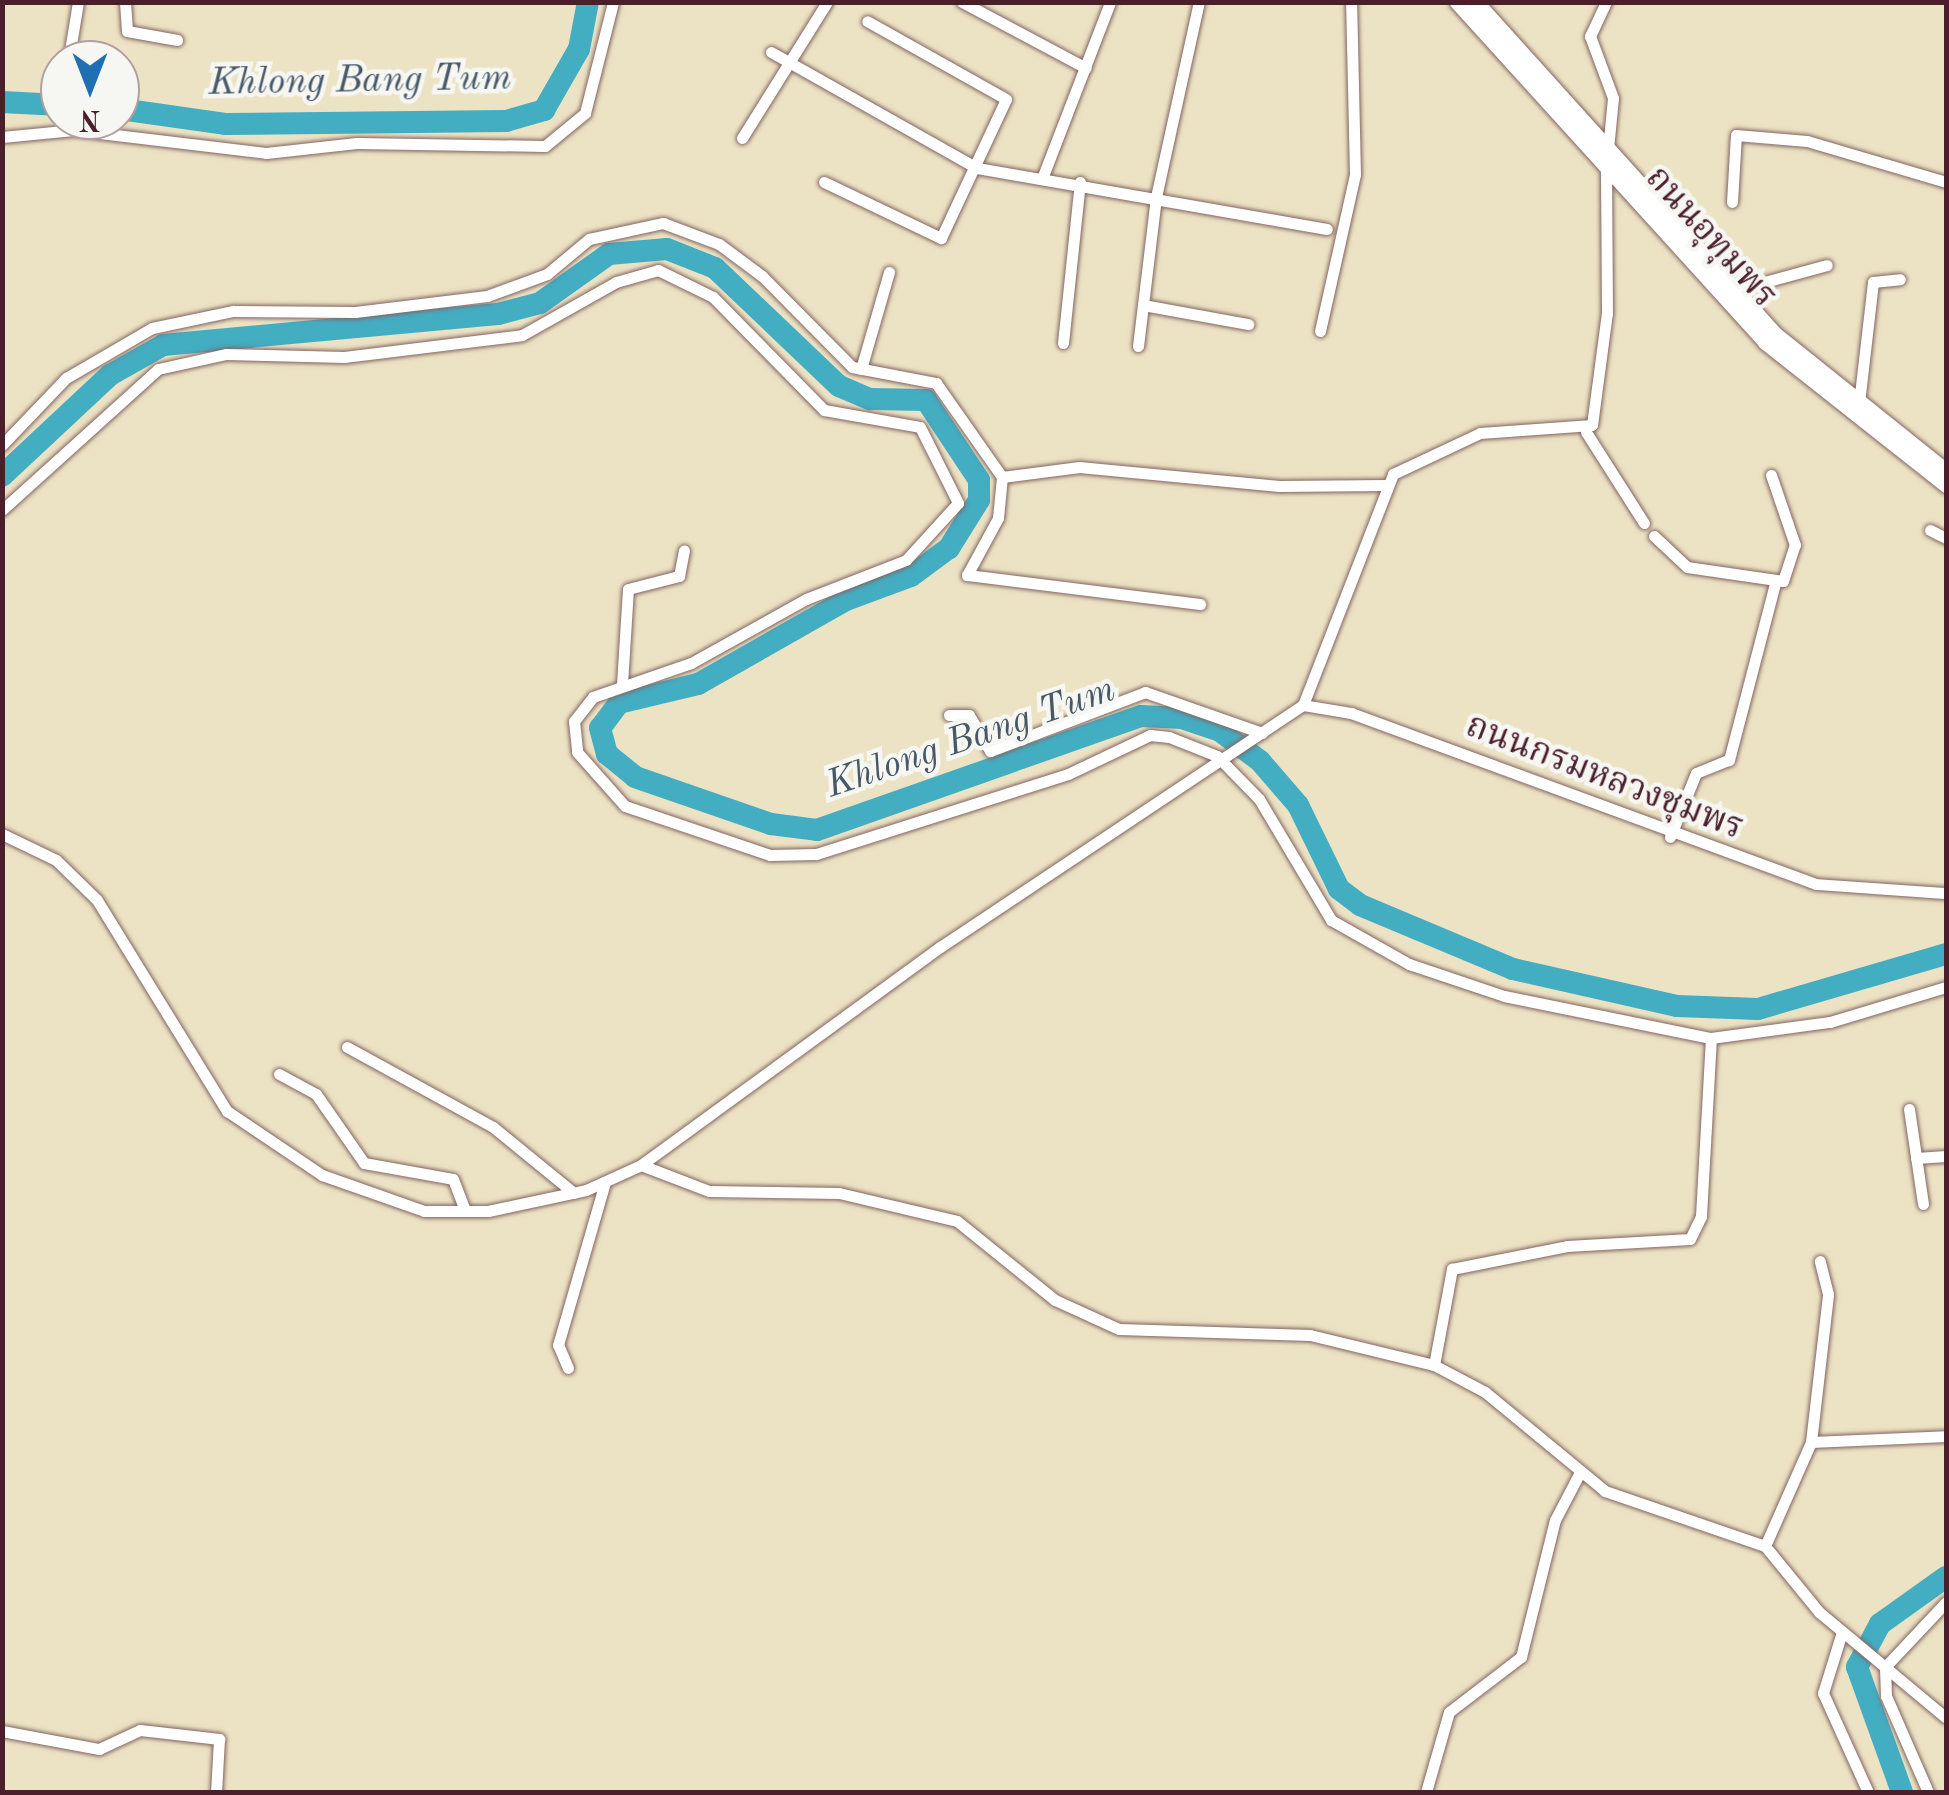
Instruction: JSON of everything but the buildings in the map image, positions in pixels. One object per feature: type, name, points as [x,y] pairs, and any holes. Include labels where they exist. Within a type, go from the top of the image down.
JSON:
[{"type":"street","points":[[72,40],[78,2]]},
{"type":"street","points":[[124,2],[126,30],[177,40]]},
{"type":"street","points":[[2,136],[74,130],[266,153],[356,143],[544,146],[585,113],[613,2]]},
{"type":"street","points":[[742,138],[828,2]]},
{"type":"street","points":[[962,2],[1086,68]]},
{"type":"street","points":[[1043,176],[1110,2]]},
{"type":"street","points":[[1138,346],[1156,197],[1199,2]]},
{"type":"street","points":[[1320,331],[1355,174],[1351,2]]},
{"type":"street","name":"ถนนอุทุมพร","points":[[1458,2],[1764,342],[1946,485]]},
{"type":"street","name":"ถนนอุทุมพร","points":[[1476,2],[1735,290],[1858,407],[1946,470]]},
{"type":"street","points":[[1606,2],[1590,36],[1613,98],[1606,168],[1605,346],[1586,432],[1644,523]]},
{"type":"street","points":[[824,182],[941,238],[1006,99],[866,22]]},
{"type":"street","points":[[771,52],[976,168],[1080,182],[1327,229]]},
{"type":"street","points":[[1732,202],[1736,136],[1807,140],[1946,182]]},
{"type":"street","points":[[1063,344],[1080,182]]},
{"type":"street","points":[[2,444],[66,378],[152,328],[232,310],[355,312],[486,296],[547,274],[589,239],[663,223],[719,244],[862,370],[936,383],[1002,477],[998,518],[967,575],[1200,604]]},
{"type":"street","points":[[1735,290],[1827,265]]},
{"type":"street","points":[[2,510],[158,370],[226,354],[344,357],[522,335],[644,269],[674,274],[722,306],[824,410],[920,428],[958,503],[906,560],[806,600],[706,656],[592,697],[574,721],[588,766],[626,806],[770,855],[869,840],[1068,774],[1150,735],[1229,757],[1260,799],[1331,920],[1409,964],[1504,996],[1711,1038],[1830,1022],[1946,986]]},
{"type":"street","points":[[862,370],[888,272]]},
{"type":"street","points":[[1858,407],[1873,282],[1900,280]]},
{"type":"street","points":[[1143,305],[1248,324]]},
{"type":"street","points":[[2,834],[56,860],[97,900],[198,1071],[259,1140],[395,1204],[465,1211],[574,1193],[641,1166],[940,948],[1303,705],[1386,485],[1405,463],[1480,433],[1586,432]]},
{"type":"street","points":[[1002,477],[1079,467],[1279,486],[1386,485]]},
{"type":"street","points":[[1654,536],[1687,567],[1775,584],[1791,574],[1795,545],[1771,476]]},
{"type":"street","points":[[1930,530],[1946,538]]},
{"type":"street","points":[[622,684],[628,589],[679,576],[684,550]]},
{"type":"street","points":[[1670,837],[1696,773],[1729,760],[1775,584]]},
{"type":"street","points":[[949,715],[969,715],[990,752],[1146,692],[1258,736]]},
{"type":"street","name":"ถนนกรมหลวงชุมพร","points":[[1303,705],[1351,713],[1670,837],[1816,884],[1946,893]]},
{"type":"street","points":[[1434,1364],[1452,1269],[1567,1246],[1690,1239],[1701,1216],[1711,1038]]},
{"type":"street","points":[[347,1048],[493,1126],[574,1193]]},
{"type":"street","points":[[279,1074],[316,1094],[364,1163],[453,1179],[465,1211]]},
{"type":"street","points":[[1908,1110],[1924,1204]]},
{"type":"street","points":[[1916,1158],[1946,1156]]},
{"type":"street","points":[[641,1166],[709,1191],[839,1193],[957,1221],[1055,1300],[1119,1329],[1310,1335],[1434,1364],[1529,1426],[1579,1474],[1628,1501],[1765,1546],[1845,1635],[1946,1718]]},
{"type":"street","points":[[568,1368],[558,1345],[605,1182]]},
{"type":"street","points":[[1765,1546],[1811,1442],[1828,1294],[1820,1261]]},
{"type":"street","points":[[1811,1442],[1946,1436]]},
{"type":"street","points":[[1426,1792],[1448,1712],[1520,1656],[1555,1520],[1579,1474]]},
{"type":"street","points":[[1882,1664],[1946,1602]]},
{"type":"street","points":[[1845,1635],[1823,1694],[1868,1792]]},
{"type":"street","points":[[1882,1664],[1886,1696],[1928,1792]]},
{"type":"street","points":[[2,1731],[99,1749],[140,1730],[219,1739],[226,1748],[216,1792]]},
{"type":"waterway","name":"Khlong Bang Tum","points":[[140,112],[225,124],[506,121],[544,110],[579,49],[588,2]]},
{"type":"waterway","name":"Khlong Bang Tum","points":[[2,102],[40,104]]},
{"type":"waterway","name":"Khlong Bang Tum","points":[[2,476],[110,375],[163,345],[498,314],[540,303],[609,254],[667,249],[715,268],[839,386],[870,399],[926,400],[979,480],[979,500],[949,548],[911,576],[846,600],[698,684],[619,703],[600,728],[607,754],[635,777],[771,824],[817,830],[1141,716],[1182,718],[1220,731],[1260,761],[1298,805],[1339,889],[1360,905],[1513,969],[1677,1006],[1758,1009],[1946,954]]},
{"type":"waterway","name":"Khlong Bang Tum","points":[[1902,1792],[1857,1667],[1880,1624],[1946,1577]]}]
